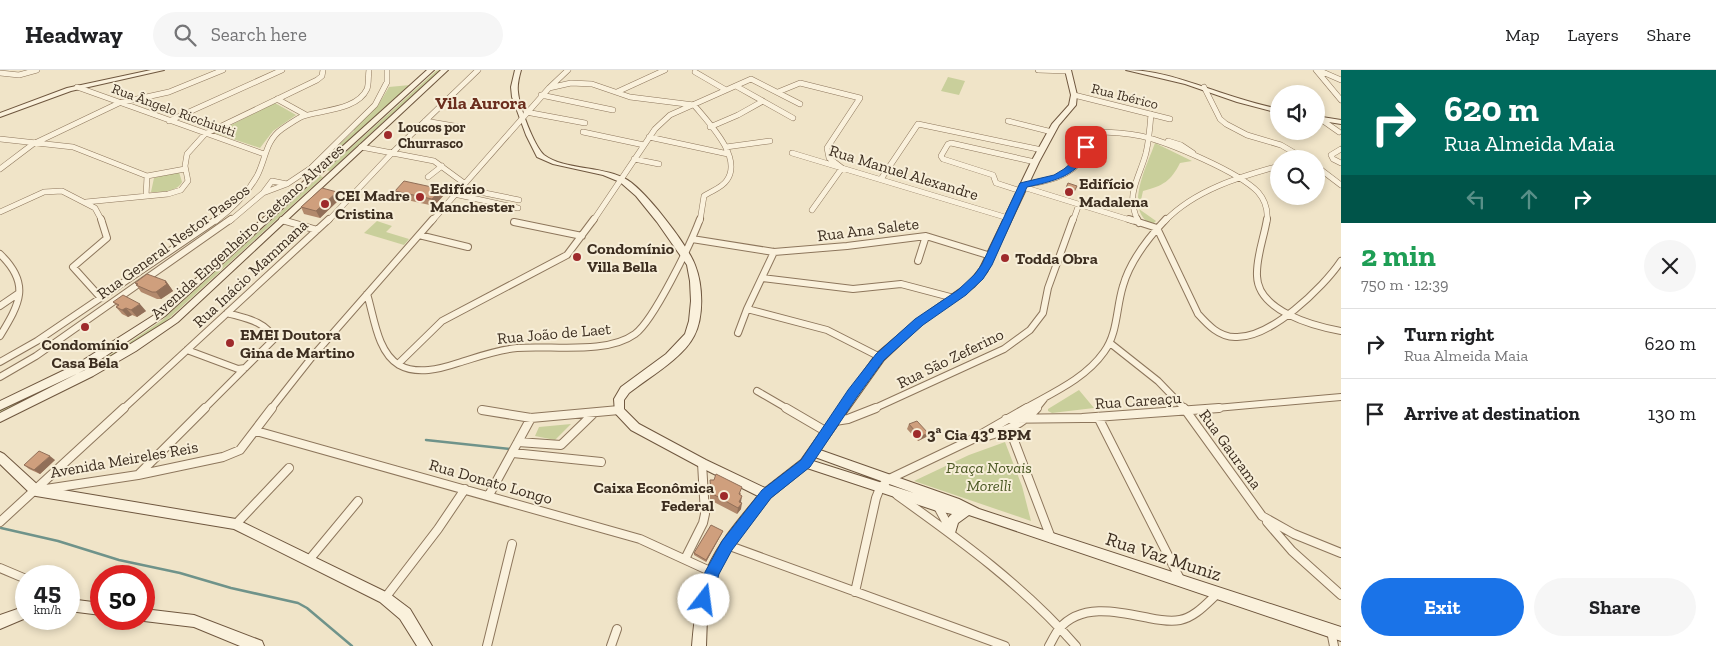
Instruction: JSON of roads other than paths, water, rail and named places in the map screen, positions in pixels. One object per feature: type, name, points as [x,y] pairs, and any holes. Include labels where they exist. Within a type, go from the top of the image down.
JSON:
[{"type":"street","points":[[2,73],[19,75],[37,70]]},
{"type":"street","points":[[0,113],[77,87],[161,70]]},
{"type":"street","points":[[0,169],[32,144],[120,103],[169,92],[223,70]]},
{"type":"street","points":[[169,121],[282,70]]},
{"type":"street","points":[[86,202],[166,194],[183,189],[188,181],[185,158],[188,152],[205,134],[317,80],[322,76],[323,70]]},
{"type":"street","name":"Rua General Nestor Passos","points":[[0,362],[30,345],[235,207],[250,190],[268,145],[279,131],[306,115],[332,111],[358,99],[367,89],[369,70]]},
{"type":"street","name":"Rua General Nestor Passos","points":[[0,377],[36,356],[228,222],[263,193],[286,184],[311,168],[375,105],[386,84],[387,70]]},
{"type":"street","name":"Avenida Engenheiro Caetano Alvares","points":[[0,406],[82,367],[162,314],[432,70]]},
{"type":"street","name":"Avenida Engenheiro Caetano Alvares","points":[[0,418],[102,368],[159,332],[202,296],[445,70]]},
{"type":"street","name":"Rua Inácio Mammana","points":[[0,522],[36,491],[317,230],[392,153],[478,70]]},
{"type":"street","points":[[518,70],[514,91],[525,114],[535,148],[542,158],[622,179],[633,188],[684,253],[691,263],[694,273],[692,331],[682,344],[625,390],[619,399],[619,410],[634,427],[766,494]]},
{"type":"street","points":[[256,431],[312,356],[541,95],[568,70]]},
{"type":"street","points":[[617,92],[665,70]]},
{"type":"street","points":[[699,646],[701,617],[712,572],[727,545],[766,494],[805,464],[880,357],[919,322],[954,298],[979,277],[991,256],[1034,162],[1052,132],[1072,106],[1074,95],[1068,70],[1038,70]]},
{"type":"street","points":[[1130,70],[1158,75]]},
{"type":"street","points":[[1142,70],[1270,109]]},
{"type":"street","points":[[1317,70],[1341,80]]},
{"type":"street","points":[[1317,70],[1341,100]]},
{"type":"street","points":[[694,72],[726,90]]},
{"type":"street","points":[[367,294],[384,348],[389,357],[398,364],[436,326],[562,259],[571,252],[644,144],[666,117],[754,79],[800,104]]},
{"type":"street","points":[[549,88],[581,83],[592,84],[635,98],[694,105]]},
{"type":"street","points":[[778,92],[798,83],[856,97],[860,100],[826,148],[829,158],[842,168],[812,210]]},
{"type":"street","points":[[736,86],[793,118]]},
{"type":"street","name":"Rua Ângelo Ricchiutti","points":[[77,87],[264,154]]},
{"type":"street","points":[[1204,88],[1220,119],[1226,124],[1247,135],[1289,150]]},
{"type":"street","points":[[541,95],[613,110]]},
{"type":"street","name":"Rua Ibérico","points":[[1074,95],[1170,119]]},
{"type":"street","points":[[277,99],[306,115]]},
{"type":"street","points":[[710,127],[738,115],[763,101]]},
{"type":"street","name":"Rua João de Laet","points":[[398,364],[409,369],[430,370],[501,350],[606,344],[628,338],[643,328],[692,239],[700,220],[702,199],[706,194],[724,184],[729,177],[726,147],[694,105]]},
{"type":"street","points":[[525,114],[585,123]]},
{"type":"street","points":[[1139,223],[1135,216],[1132,199],[1137,173],[1148,146],[1151,114]]},
{"type":"street","points":[[1325,119],[1341,122]]},
{"type":"street","points":[[425,121],[460,128]]},
{"type":"street","points":[[1008,121],[1052,132]]},
{"type":"street","points":[[1325,123],[1340,132]]},
{"type":"street","points":[[881,180],[918,124],[1042,150]]},
{"type":"street","points":[[583,132],[644,144]]},
{"type":"street","points":[[1022,188],[1057,177],[1067,171],[1082,158],[1090,136],[1094,132],[1158,140],[1239,178],[1257,191],[1268,212],[1261,244],[1257,283],[1261,291],[1272,304],[1286,314],[1319,327],[1341,331]]},
{"type":"street","points":[[649,137],[728,154]]},
{"type":"street","points":[[0,140],[73,147],[148,176],[185,169]]},
{"type":"street","points":[[726,147],[770,141]]},
{"type":"street","points":[[1034,162],[951,143],[948,144],[941,156],[993,174],[996,183],[1022,188],[1157,228],[1170,254],[1187,297],[1204,322],[1220,334],[1242,338],[1252,336],[1310,299],[1339,270],[1341,261]]},
{"type":"street","points":[[361,147],[434,161],[462,185],[519,200]]},
{"type":"street","points":[[1341,149],[1331,155],[1333,159],[1341,163]]},
{"type":"street","name":"Rua Manuel Alexandre","points":[[792,153],[1008,218]]},
{"type":"street","points":[[634,159],[659,164]]},
{"type":"street","points":[[428,177],[442,166]]},
{"type":"street","points":[[855,592],[876,498],[880,488],[889,479],[973,439],[1077,379],[1091,367],[1110,343],[1124,285],[1134,262],[1168,215],[1193,198],[1239,178],[1270,169]]},
{"type":"street","points":[[318,172],[331,175]]},
{"type":"street","points":[[1325,173],[1341,185]]},
{"type":"street","points":[[146,196],[148,176]]},
{"type":"street","points":[[0,212],[50,191],[66,192],[86,202],[98,212],[107,238],[73,267],[101,298]]},
{"type":"street","points":[[454,194],[518,208]]},
{"type":"street","name":"Rua São Zeferino","points":[[835,421],[848,419],[874,409],[966,368],[1004,349],[1030,330],[1043,313],[1048,288],[1079,204]]},
{"type":"street","points":[[282,220],[317,230]]},
{"type":"street","points":[[514,222],[582,236]]},
{"type":"street","points":[[419,235],[468,247]]},
{"type":"street","points":[[918,261],[926,236]]},
{"type":"street","name":"Rua Ana Salete","points":[[692,239],[774,252],[847,246],[926,236],[991,256]]},
{"type":"street","points":[[738,332],[774,252]]},
{"type":"street","points":[[0,254],[10,264],[19,278],[19,293],[0,336]]},
{"type":"street","points":[[762,278],[853,289],[901,284],[954,298]]},
{"type":"street","points":[[0,306],[19,293]]},
{"type":"street","name":"Rua General Nestor Passos","points":[[90,305],[99,312]]},
{"type":"street","points":[[747,309],[827,330],[880,357]]},
{"type":"street","points":[[138,475],[274,337],[265,326],[227,313]]},
{"type":"street","name":"Rua Gaurama","points":[[1110,343],[1158,382],[1187,411],[1262,516],[1294,534],[1341,553]]},
{"type":"street","points":[[187,350],[238,369],[245,368]]},
{"type":"street","points":[[757,391],[828,432]]},
{"type":"street","name":"Rua Careaçu","points":[[1027,420],[1187,411],[1341,397]]},
{"type":"street","points":[[973,439],[1010,430],[1027,420],[1045,398]]},
{"type":"street","points":[[482,410],[530,418],[619,410]]},
{"type":"street","points":[[515,448],[561,445],[594,413]]},
{"type":"street","points":[[1098,417],[1181,582]]},
{"type":"street","points":[[489,495],[530,418]]},
{"type":"street","points":[[1006,419],[1027,420]]},
{"type":"street","points":[[1010,430],[1051,538]]},
{"type":"street","name":"Avenida Meireles Reis","points":[[0,457],[36,491],[138,475],[229,456],[240,450],[256,431]]},
{"type":"street","name":"Rua Donato Longo","points":[[256,431],[640,539],[712,572]]},
{"type":"street","points":[[515,448],[602,462]]},
{"type":"street","name":"Rua Vaz Muniz","points":[[813,452],[963,506],[970,512]]},
{"type":"street","points":[[685,558],[704,523],[702,463]]},
{"type":"street","name":"Rua Vaz Muniz","points":[[805,464],[937,506],[970,512],[1336,632]]},
{"type":"street","points":[[236,524],[289,468]]},
{"type":"street","points":[[385,598],[465,489]]},
{"type":"street","points":[[36,491],[236,524],[385,598],[405,614],[425,646]]},
{"type":"street","points":[[893,492],[953,534],[1060,627],[1076,646]]},
{"type":"street","points":[[931,494],[953,534]]},
{"type":"street","points":[[309,560],[358,501]]},
{"type":"street","points":[[953,534],[953,520],[970,512]]},
{"type":"street","points":[[1262,516],[1292,551],[1341,595]]},
{"type":"street","points":[[487,646],[512,544]]},
{"type":"street","points":[[727,545],[1005,646]]},
{"type":"street","points":[[0,568],[15,574]]},
{"type":"street","points":[[1049,646],[1060,627],[1077,616],[1100,610],[1116,611],[1162,620],[1182,619],[1198,610],[1217,594]]},
{"type":"street","points":[[0,622],[15,616]]},
{"type":"street","points":[[155,616],[194,621],[257,646]]},
{"type":"street","points":[[611,646],[617,629]]},
{"type":"street","points":[[1334,646],[1336,632]]},
{"type":"waterway","points":[[426,440],[511,449]]},
{"type":"waterway","points":[[1,528],[58,541],[119,560],[180,573],[231,588],[298,603],[307,608],[352,646]]},
{"type":"place","name":"Loucos por Churrasco","points":[[388,135]]},
{"type":"place","name":"Edifício Madalena","points":[[1069,192]]},
{"type":"place","name":"Edifício Manchester","points":[[420,197]]},
{"type":"place","name":"CEI Madre Cristina","points":[[325,204]]},
{"type":"place","name":"Condomínio Villa Bella","points":[[577,257]]},
{"type":"place","name":"Todda Obra","points":[[1005,258]]},
{"type":"place","name":"Condomínio Casa Bela","points":[[85,327]]},
{"type":"place","name":"EMEI Doutora Gina de Martino","points":[[230,343]]},
{"type":"place","name":"3ª Cia 43º BPM","points":[[917,434]]},
{"type":"place","name":"Caixa Econômica Federal","points":[[724,496]]},
{"type":"district","name":"Vila Aurora","points":[[481,103]]},
{"type":"park label","name":"Praça Novais Morelli","points":[[989,476]]}]
